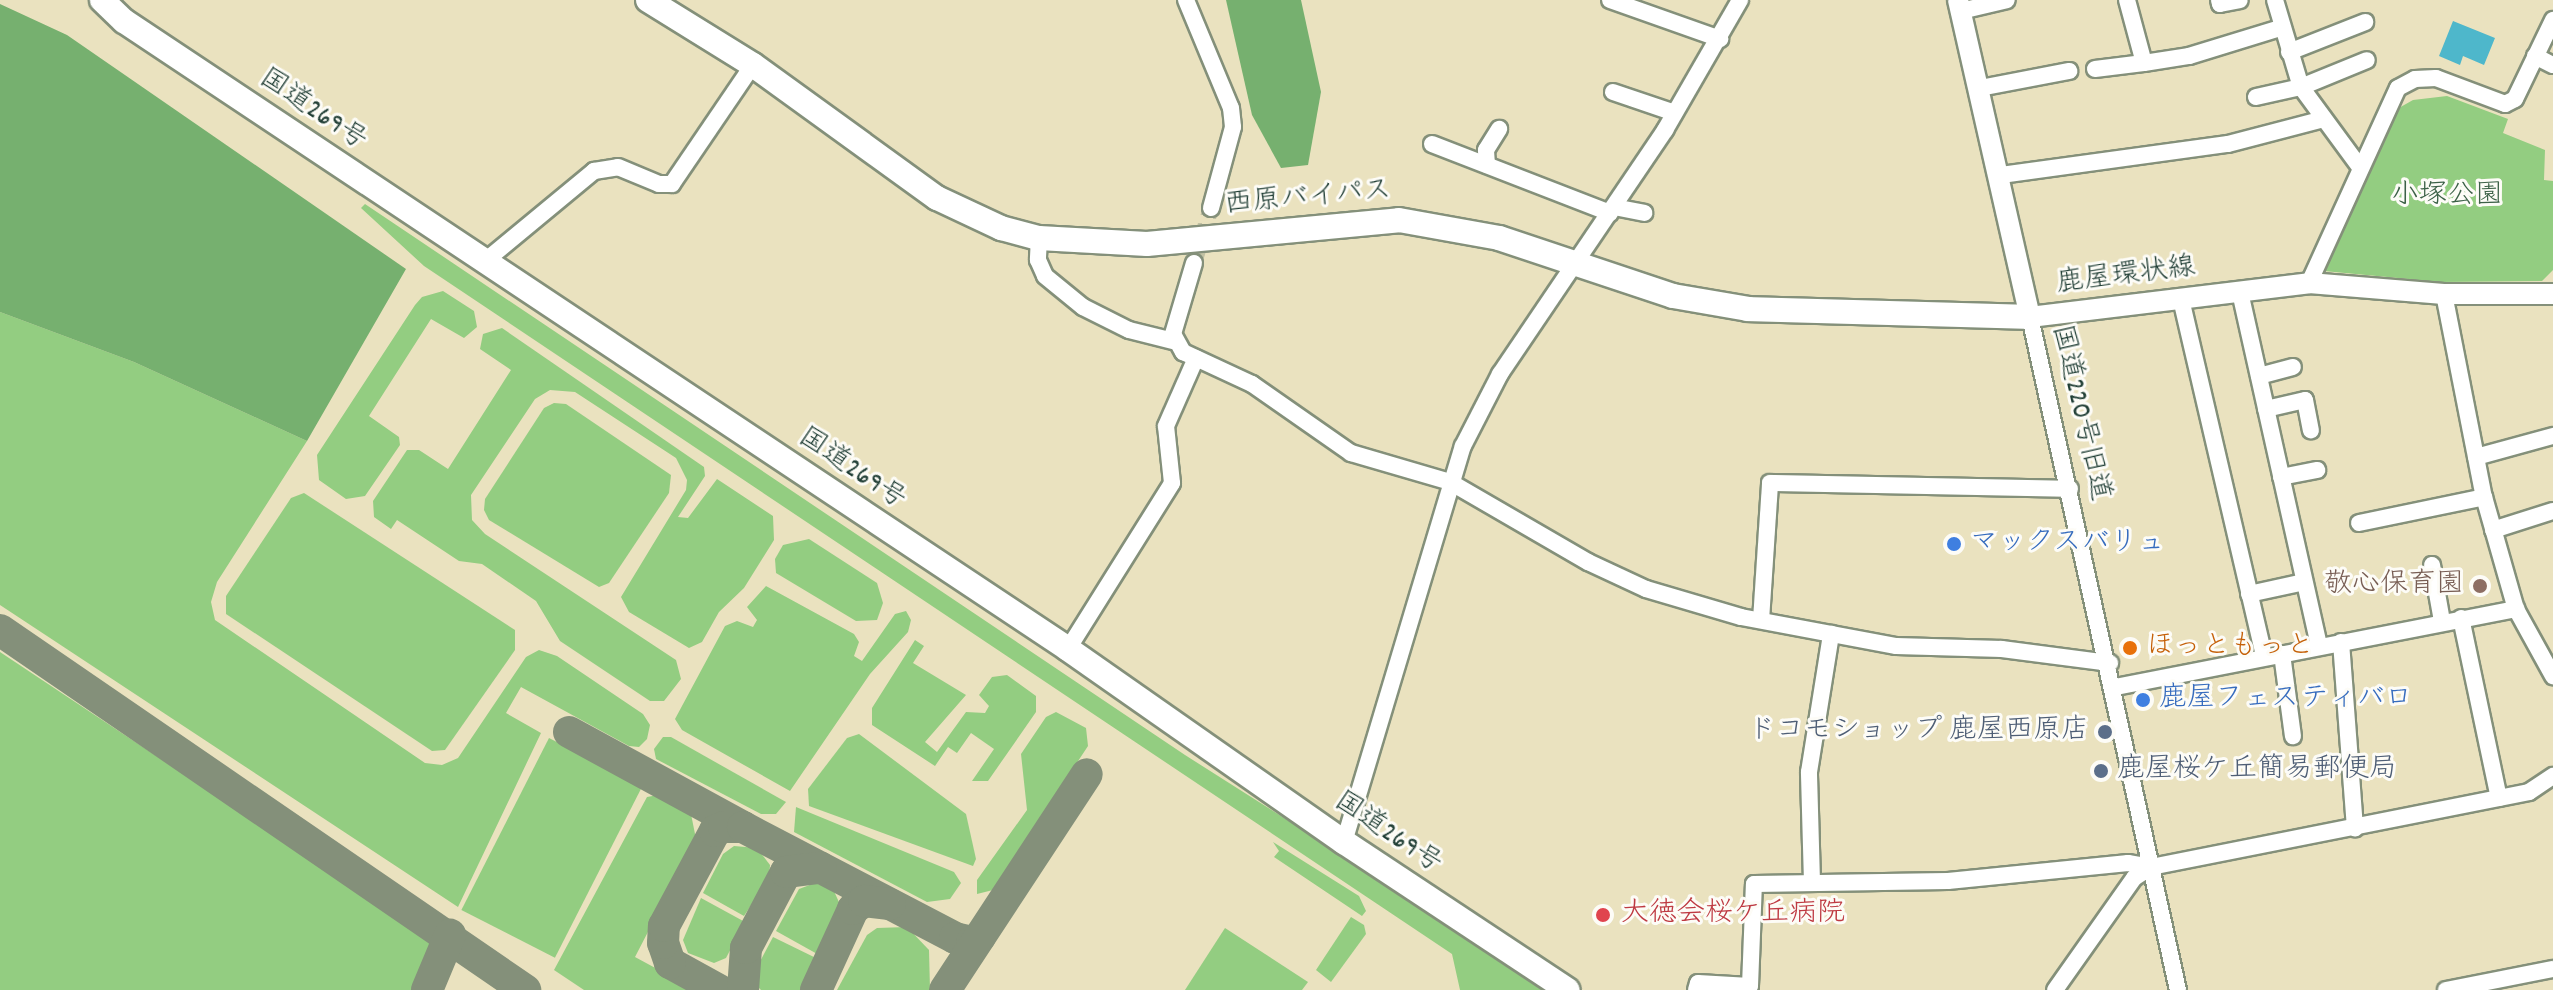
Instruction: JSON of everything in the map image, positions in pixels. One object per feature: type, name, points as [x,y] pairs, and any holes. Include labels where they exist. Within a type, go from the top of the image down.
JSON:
[{"type":"highway","name":"国道269号","points":[[102,0],[124,21],[1068,649],[1344,842],[1568,990]]},
{"type":"highway","name":"西原バイパス","points":[[648,0],[753,65],[937,198],[1001,228],[1039,238],[1147,244],[1399,220],[1499,238],[1673,296],[1748,309],[2030,317]]},
{"type":"main road","name":"鹿屋環状線","points":[[1959,6],[2001,175],[2030,317],[2309,283],[2444,294],[2549,291]]},
{"type":"street","points":[[1186,0],[1231,108],[1233,127],[1211,208]]},
{"type":"street","points":[[1610,0],[1720,39]]},
{"type":"street","points":[[1959,6],[2007,0]]},
{"type":"street","points":[[2127,0],[2144,63]]},
{"type":"street","points":[[2220,7],[2240,0]]},
{"type":"street","points":[[2275,0],[2280,28],[2301,87],[2359,166]]},
{"type":"street","points":[[1344,842],[1450,482],[1500,374],[1576,265],[1675,113],[1739,1]]},
{"type":"street","points":[[2309,283],[2359,166],[2398,88],[2415,79],[2436,78],[2505,104],[2515,99],[2553,20]]},
{"type":"street","points":[[2289,52],[2365,22]]},
{"type":"street","points":[[2095,69],[2189,56],[2280,28]]},
{"type":"street","points":[[2535,56],[2553,65]]},
{"type":"street","points":[[2256,97],[2301,87],[2367,60]]},
{"type":"street","points":[[484,262],[594,171],[618,167],[672,184],[753,65]]},
{"type":"street","points":[[1980,88],[2069,71]]},
{"type":"street","points":[[1613,92],[1675,113]]},
{"type":"street","points":[[2001,175],[2228,144],[2324,119]]},
{"type":"street","points":[[1487,165],[1486,150],[1499,129]]},
{"type":"street","points":[[1432,144],[1612,210],[1644,213]]},
{"type":"street","points":[[1039,238],[1038,260],[1045,276],[1083,307],[1129,330],[1173,341],[1196,358],[1252,384],[1351,453],[1450,482],[1588,562],[1646,589],[1761,620],[1896,646],[2002,649],[2110,663]]},
{"type":"street","points":[[1173,341],[1194,263]]},
{"type":"street","points":[[2240,292],[2319,646]]},
{"type":"street","points":[[2444,294],[2493,530],[2516,609],[2553,676]]},
{"type":"street","points":[[2181,299],[2264,657]]},
{"type":"street","name":"国道220号旧道","points":[[2030,317],[2110,663],[2178,990]]},
{"type":"street","points":[[1068,649],[1172,483],[1166,426],[1196,358]]},
{"type":"street","points":[[2259,376],[2293,367]]},
{"type":"street","points":[[2266,409],[2305,400],[2311,430]]},
{"type":"street","points":[[2476,457],[2553,436]]},
{"type":"street","points":[[2281,477],[2317,470]]},
{"type":"street","points":[[1761,620],[1770,483],[2070,489]]},
{"type":"street","points":[[2359,523],[2484,497]]},
{"type":"street","points":[[2493,530],[2553,511]]},
{"type":"street","points":[[2432,565],[2442,621]]},
{"type":"street","points":[[2249,594],[2304,582]]},
{"type":"street","points":[[2115,687],[2516,609]]},
{"type":"street","points":[[2461,618],[2499,798]]},
{"type":"street","points":[[1812,882],[1809,772],[1831,634]]},
{"type":"street","points":[[2341,642],[2355,828]]},
{"type":"street","points":[[2282,654],[2293,736]]},
{"type":"street","points":[[1696,990],[1698,983],[1750,986],[1754,884],[1948,881],[2128,863],[2151,867],[2529,792],[2553,776]]},
{"type":"street","points":[[2055,990],[2134,878],[2151,867]]},
{"type":"street","points":[[2448,990],[2553,969]]},
{"type":"green space","points":[[1226,0],[1301,0],[1321,92],[1308,165],[1281,168],[1252,115]]},
{"type":"green space","points":[[0,4],[67,35],[406,269],[307,441],[134,362],[0,312]]},
{"type":"green space","name":"小塚公園","points":[[2447,96],[2508,119],[2503,133],[2545,150],[2544,180],[2553,181],[2553,270],[2542,281],[2440,282],[2324,271],[2390,113],[2413,100]]},
{"type":"green space","points":[[365,204],[1185,755],[1555,990],[1460,990],[1452,954],[424,266],[361,208]]},
{"type":"green space","points":[[443,291],[474,311],[477,327],[464,338],[431,319],[369,416],[399,437],[400,445],[365,496],[346,499],[319,480],[317,455],[415,305],[422,297]]},
{"type":"green space","points":[[0,312],[134,362],[307,441],[217,582],[211,602],[215,620],[425,763],[442,765],[458,758],[526,657],[539,650],[557,656],[643,714],[650,725],[647,739],[639,747],[629,746],[521,687],[506,713],[541,733],[458,907],[0,605]]},
{"type":"green space","points":[[502,328],[704,467],[705,476],[678,517],[688,518],[717,479],[773,516],[774,540],[744,588],[719,612],[702,642],[689,648],[629,612],[621,597],[686,490],[687,480],[676,458],[575,392],[550,390],[535,399],[471,495],[472,520],[485,534],[676,660],[681,679],[664,701],[650,701],[560,641],[536,601],[482,564],[459,561],[397,520],[391,529],[374,517],[373,501],[407,450],[419,450],[448,469],[511,370],[480,349],[483,334]]},
{"type":"green space","points":[[554,403],[566,404],[671,475],[669,493],[609,583],[599,587],[489,520],[484,510],[485,499],[544,408]]},
{"type":"green space","points":[[304,493],[515,630],[515,650],[445,750],[432,751],[226,614],[226,596],[291,498]]},
{"type":"green space","points":[[809,539],[877,583],[883,603],[877,620],[856,621],[776,573],[775,559],[783,545]]},
{"type":"green space","points":[[766,586],[854,634],[859,642],[854,656],[862,661],[895,614],[906,611],[911,620],[908,632],[870,674],[790,791],[682,730],[675,719],[725,626],[737,621],[753,627],[757,620],[747,607]]},
{"type":"green space","points":[[915,640],[924,646],[913,663],[966,695],[925,742],[937,752],[966,712],[985,713],[989,706],[979,695],[992,677],[1007,675],[1036,696],[1036,712],[988,781],[972,781],[994,749],[971,733],[957,753],[948,747],[935,766],[872,725],[872,708]]},
{"type":"green space","points":[[0,652],[436,942],[417,990],[0,990]]},
{"type":"green space","points":[[1056,712],[1086,728],[1088,746],[993,890],[977,894],[977,880],[1027,810],[1021,754],[1046,717]]},
{"type":"green space","points":[[859,734],[966,814],[976,859],[973,866],[809,806],[808,789],[847,738]]},
{"type":"green space","points":[[663,737],[671,737],[786,802],[776,814],[761,814],[656,759],[654,749]]},
{"type":"green space","points":[[549,738],[643,786],[555,958],[461,910]]},
{"type":"green space","points":[[658,795],[691,814],[696,839],[635,957],[696,990],[584,990],[554,970],[647,797]]},
{"type":"green space","points":[[796,807],[954,872],[961,883],[950,899],[927,902],[794,832]]},
{"type":"green space","points":[[1273,842],[1359,896],[1366,911],[1362,916],[1274,857],[1279,851]]},
{"type":"green space","points":[[734,846],[757,848],[770,865],[769,878],[744,916],[703,893],[723,854]]},
{"type":"green space","points":[[815,883],[833,889],[843,911],[819,955],[776,931],[799,889]]},
{"type":"green space","points":[[701,898],[745,922],[726,958],[714,963],[688,953],[683,940]]},
{"type":"green space","points":[[1351,917],[1364,925],[1366,934],[1331,982],[1316,970]]},
{"type":"green space","points":[[907,927],[929,950],[930,990],[837,990],[867,935],[877,928]]},
{"type":"green space","points":[[1225,928],[1308,982],[1302,990],[1185,990]]},
{"type":"green space","points":[[773,937],[818,959],[801,990],[761,990],[757,986],[756,969]]},
{"type":"water","points":[[2453,21],[2495,38],[2484,65],[2463,56],[2460,65],[2439,56]]},
{"type":"taxiway","points":[[0,630],[525,990]]},
{"type":"taxiway","points":[[569,732],[743,827]]},
{"type":"taxiway","points":[[945,990],[1087,774]]},
{"type":"taxiway","points":[[719,990],[670,963],[663,943],[664,926],[715,831],[724,827],[743,827],[955,938],[972,942],[980,937]]},
{"type":"taxiway","points":[[743,990],[746,948],[786,872],[821,868]]},
{"type":"taxiway","points":[[816,990],[853,909],[864,901],[890,904]]},
{"type":"taxiway","points":[[427,990],[450,935]]},
{"type":"tunnel","points":[[1194,263],[1211,208]]},
{"type":"place","name":"マックスバリュ","points":[[1954,544]]},
{"type":"place","name":"敬心保育園","points":[[2480,586]]},
{"type":"place","name":"ほっともっと","points":[[2130,648]]},
{"type":"place","name":"鹿屋フェスティバロ","points":[[2143,700]]},
{"type":"place","name":"ドコモショップ 鹿屋西原店","points":[[2105,732]]},
{"type":"place","name":"鹿屋桜ケ丘簡易郵便局","points":[[2101,771]]},
{"type":"place","name":"大徳会桜ケ丘病院","points":[[1603,915]]}]
